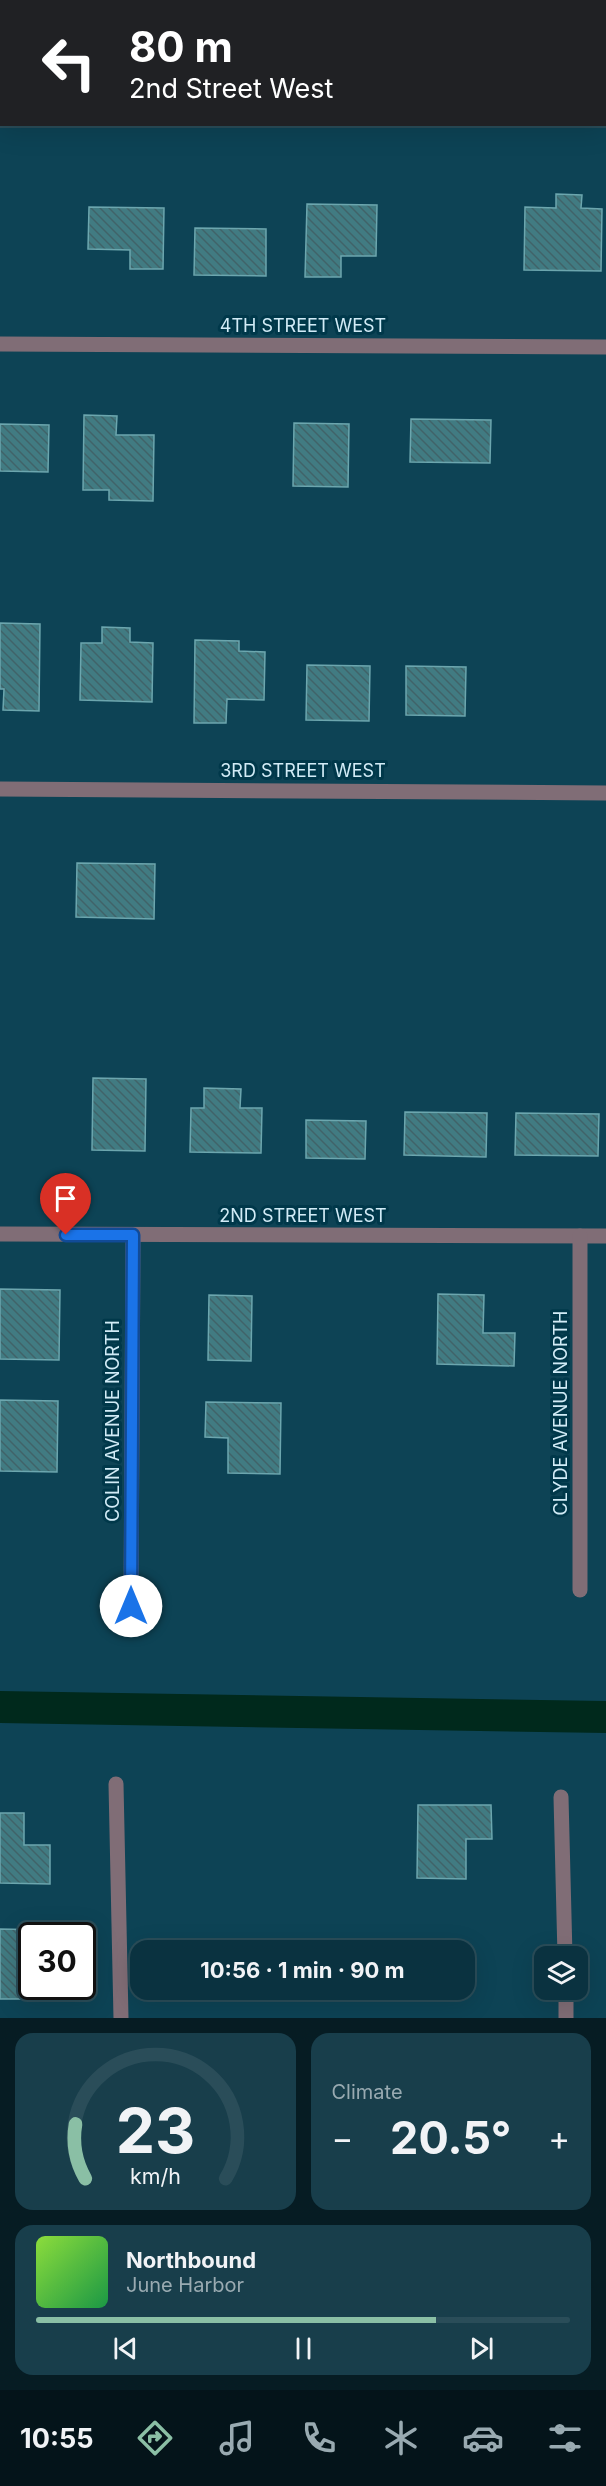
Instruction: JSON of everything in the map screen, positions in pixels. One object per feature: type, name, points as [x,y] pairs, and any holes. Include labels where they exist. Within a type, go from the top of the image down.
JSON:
[{"type":"street","name":"4TH STREET WEST","points":[[0,344],[606,347]]},
{"type":"street","name":"3RD STREET WEST","points":[[0,789],[606,793]]},
{"type":"street","name":"2ND STREET WEST","points":[[0,1234],[606,1236]]},
{"type":"street","name":"COLIN AVENUE NORTH","points":[[131,1606],[133,1235]]},
{"type":"street","name":"CLYDE AVENUE NORTH","points":[[580,1236],[580,1590]]},
{"type":"street","points":[[116,1784],[121,2018]]},
{"type":"street","points":[[561,1797],[565,1946]]},
{"type":"street","points":[[566,2000],[566,2018]]},
{"type":"building","points":[[556,194],[582,195],[581,208],[602,209],[601,271],[524,270],[525,207],[556,208]]},
{"type":"building","points":[[307,204],[377,205],[376,256],[341,256],[341,277],[305,277]]},
{"type":"building","points":[[89,207],[164,208],[163,269],[130,269],[130,250],[88,249]]},
{"type":"building","points":[[195,228],[266,229],[266,276],[194,275]]},
{"type":"building","points":[[84,415],[117,416],[116,435],[154,435],[153,501],[109,500],[109,490],[83,490]]},
{"type":"building","points":[[411,419],[491,420],[490,463],[410,462]]},
{"type":"building","points":[[294,423],[349,424],[348,487],[293,486]]},
{"type":"building","points":[[0,424],[49,425],[48,472],[0,471]]},
{"type":"building","points":[[0,623],[40,624],[39,711],[3,710],[4,689],[0,689]]},
{"type":"building","points":[[102,627],[130,628],[130,642],[153,643],[152,702],[80,700],[81,643],[102,643]]},
{"type":"building","points":[[195,640],[239,641],[239,651],[265,652],[264,700],[227,699],[226,723],[194,723]]},
{"type":"building","points":[[307,665],[370,666],[369,721],[306,720]]},
{"type":"building","points":[[406,666],[466,667],[465,716],[406,715]]},
{"type":"building","points":[[77,863],[155,864],[154,919],[76,917]]},
{"type":"building","points":[[93,1078],[146,1079],[145,1151],[92,1150]]},
{"type":"building","points":[[204,1088],[241,1089],[240,1108],[262,1108],[261,1153],[190,1152],[191,1108],[204,1108]]},
{"type":"building","points":[[405,1112],[487,1113],[486,1157],[404,1155]]},
{"type":"building","points":[[516,1113],[599,1114],[598,1156],[515,1155]]},
{"type":"building","points":[[306,1120],[366,1121],[365,1159],[306,1158]]},
{"type":"building","points":[[0,1289],[60,1290],[59,1360],[0,1359]]},
{"type":"building","points":[[438,1294],[484,1295],[483,1333],[515,1333],[514,1366],[437,1364]]},
{"type":"building","points":[[209,1295],[252,1296],[251,1361],[208,1360]]},
{"type":"building","points":[[0,1400],[58,1401],[57,1472],[0,1471]]},
{"type":"building","points":[[206,1402],[281,1403],[280,1474],[228,1473],[228,1438],[205,1437]]},
{"type":"building","points":[[418,1805],[491,1805],[492,1839],[466,1839],[466,1879],[417,1878]]},
{"type":"building","points":[[0,1813],[24,1813],[24,1845],[50,1845],[50,1884],[0,1883]]},
{"type":"building","points":[[0,1929],[18,1929],[18,1999],[0,1999]]},
{"type":"waterway","points":[[0,1707],[606,1717]]},
{"type":"route","points":[[66,1235],[133,1235],[131,1606]]}]
